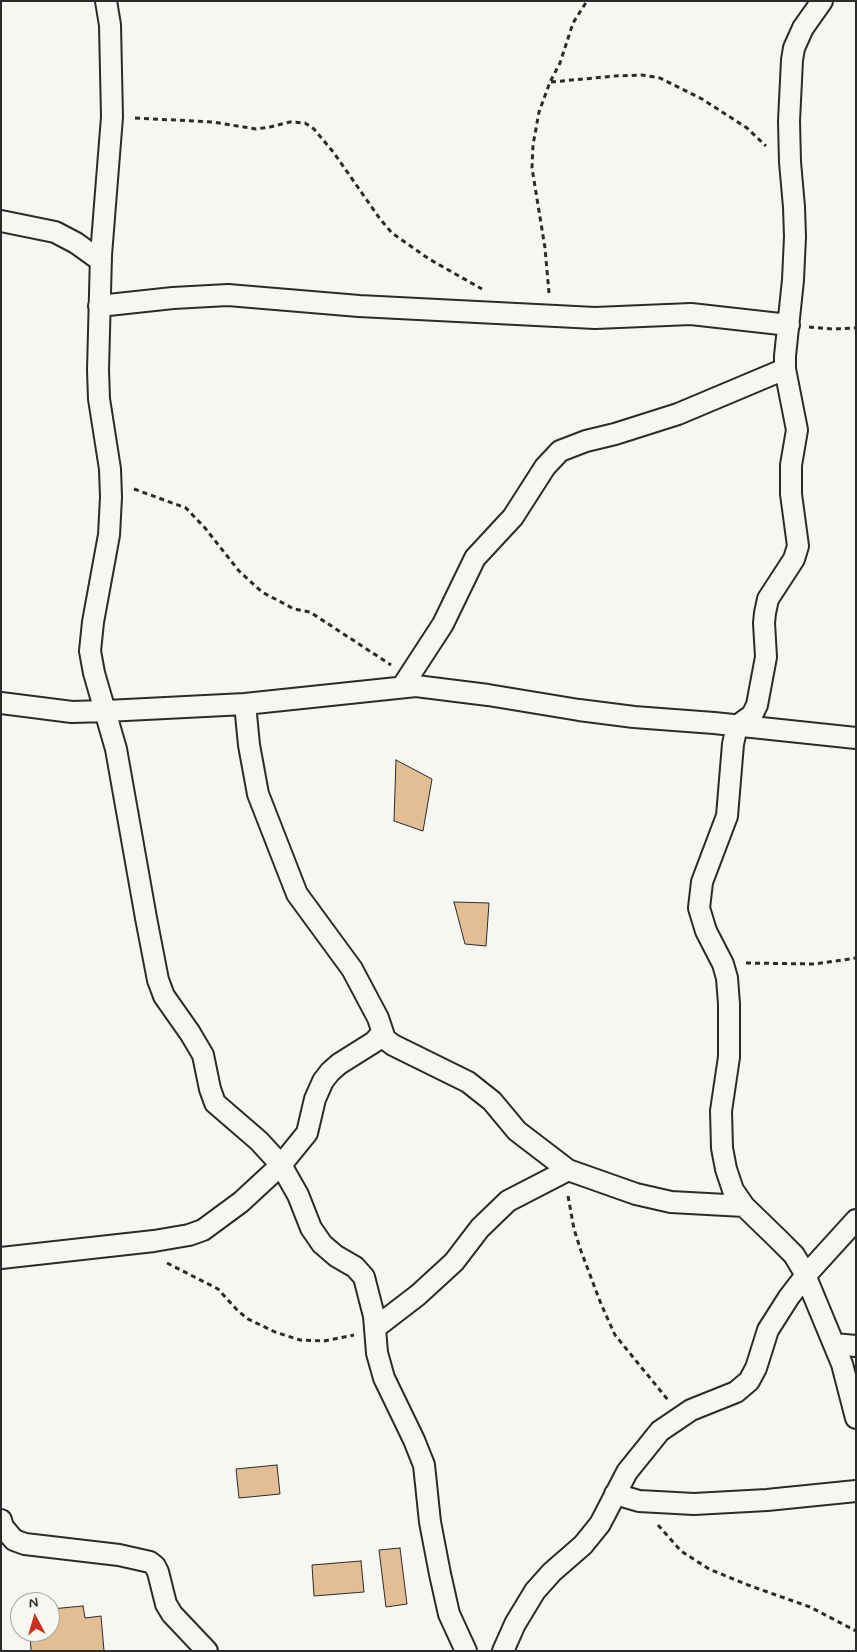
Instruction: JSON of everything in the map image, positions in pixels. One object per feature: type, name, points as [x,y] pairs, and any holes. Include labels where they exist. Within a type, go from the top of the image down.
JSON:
[{"type":"street","points":[[106,1],[110,25],[112,117],[101,261],[98,336],[99,399],[111,483],[110,535],[96,606],[90,651],[94,673],[116,749],[158,980],[164,996],[200,1051],[215,1103],[259,1141],[280,1165],[298,1195],[311,1228],[322,1244],[336,1256],[355,1267],[364,1277],[374,1316],[377,1353],[384,1378],[424,1465],[430,1522],[449,1614],[466,1651]]},
{"type":"street","points":[[822,1],[803,28],[794,48],[789,121],[795,237],[785,369],[797,430],[791,466],[791,494],[798,546],[794,559],[768,599],[765,613],[766,656],[757,705],[752,715],[738,726],[732,744],[727,816],[702,882],[699,897],[701,918],[723,964],[727,978],[730,1034],[729,1057],[721,1111],[722,1148],[726,1169],[733,1190],[744,1206],[794,1255],[806,1275],[842,1364],[856,1418]]},
{"type":"street","points":[[1,221],[55,232],[76,243],[101,261]]},
{"type":"street","points":[[99,306],[172,298],[228,295],[359,306],[549,316],[617,318],[691,314],[789,326]]},
{"type":"street","points":[[405,682],[453,607],[475,558],[513,517],[545,467],[560,451],[678,414],[785,369]]},
{"type":"street","points":[[1,703],[64,711],[106,711],[245,704],[364,693],[405,682],[416,686],[488,694],[579,710],[634,717],[714,723],[856,738]]},
{"type":"street","points":[[245,704],[258,794],[297,894],[352,970],[378,1018],[385,1039],[393,1045],[468,1082],[492,1101],[517,1131],[568,1170],[636,1194],[671,1202],[744,1206]]},
{"type":"street","points":[[1,1258],[138,1243],[189,1235],[203,1230],[241,1202],[280,1165],[307,1132],[319,1089],[330,1072],[339,1064],[374,1042],[382,1033]]},
{"type":"street","points":[[375,1328],[418,1295],[447,1269],[480,1228],[508,1201],[568,1170]]},
{"type":"street","points":[[503,1651],[515,1624],[534,1591],[552,1572],[583,1545],[600,1524],[627,1472],[649,1443],[660,1431],[690,1410],[736,1392],[749,1381],[756,1368],[768,1330],[806,1275],[856,1220]]},
{"type":"street","points":[[834,1344],[856,1346]]},
{"type":"street","points":[[615,1494],[639,1501],[719,1503],[856,1491]]},
{"type":"street","points":[[1,1520],[3,1527],[14,1540],[25,1544],[120,1555],[150,1562],[158,1572],[166,1604],[172,1614],[206,1651]]},
{"type":"path","points":[[549,316],[545,248],[532,168],[533,145],[539,112],[550,82],[560,63],[573,23],[587,1]]},
{"type":"path","points":[[550,82],[642,75],[660,78],[702,99],[747,128],[791,167]]},
{"type":"path","points":[[112,117],[213,122],[256,128],[270,128],[290,122],[305,123],[314,129],[334,153],[392,233],[429,259],[488,293]]},
{"type":"path","points":[[789,326],[832,329],[856,328]]},
{"type":"path","points":[[111,483],[186,508],[205,528],[239,571],[262,592],[294,609],[310,612],[405,682]]},
{"type":"path","points":[[723,964],[815,964],[856,958]]},
{"type":"path","points":[[568,1170],[567,1188],[574,1230],[615,1334],[682,1415]]},
{"type":"path","points":[[138,1243],[145,1251],[218,1289],[248,1319],[275,1332],[300,1340],[324,1341],[375,1328]]},
{"type":"path","points":[[639,1501],[653,1520],[681,1551],[694,1561],[734,1579],[810,1607],[856,1631]]},
{"type":"building","points":[[396,760],[432,779],[423,831],[394,821]]},
{"type":"building","points":[[454,902],[489,903],[486,946],[465,944]]},
{"type":"building","points":[[277,1465],[280,1494],[239,1498],[236,1469]]},
{"type":"building","points":[[400,1548],[407,1604],[386,1607],[379,1550]]},
{"type":"building","points":[[361,1561],[364,1592],[314,1596],[312,1565]]},
{"type":"building","points":[[83,1606],[85,1618],[101,1616],[104,1651],[31,1651],[31,1642],[60,1642],[60,1608]]}]
